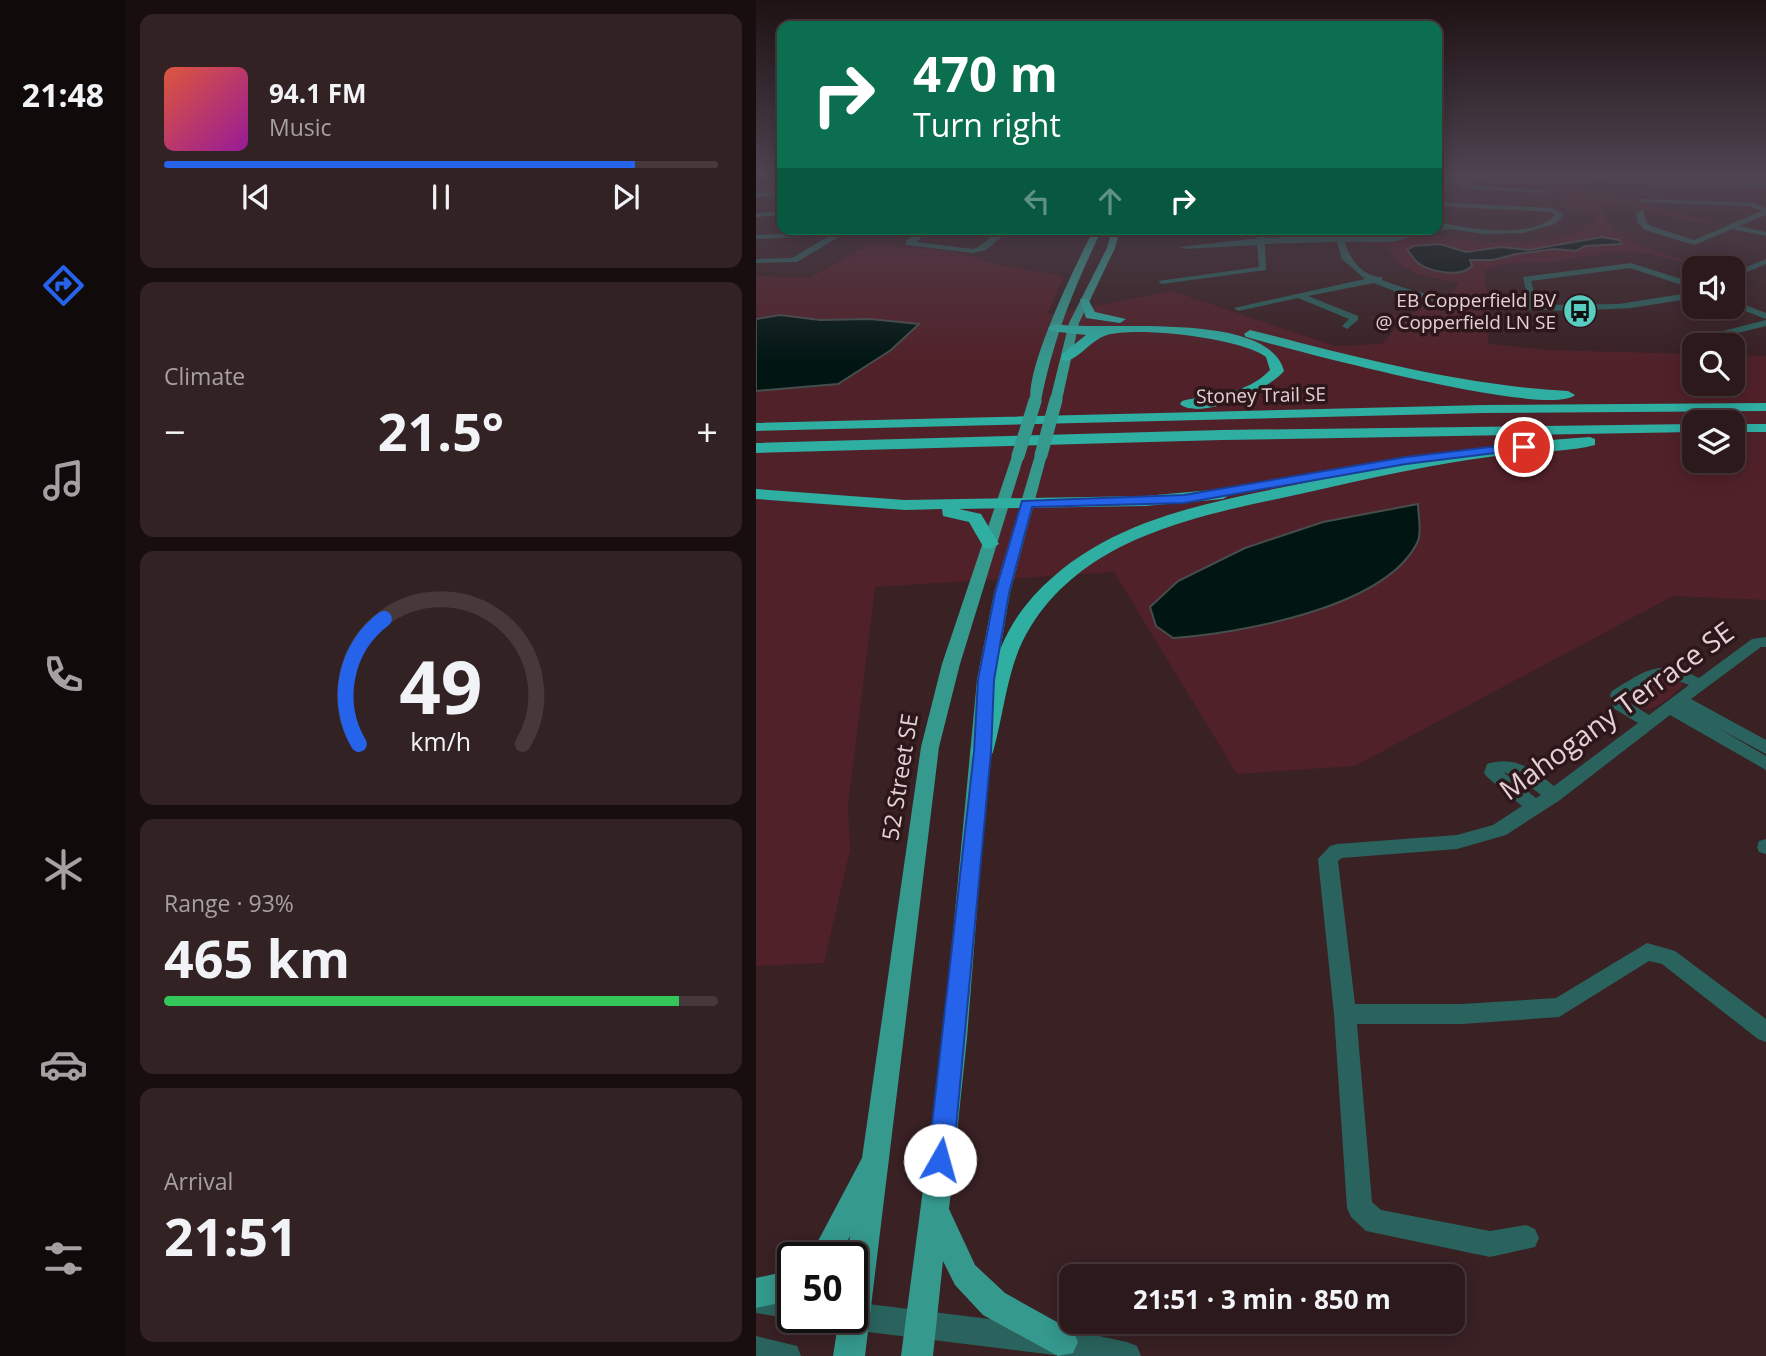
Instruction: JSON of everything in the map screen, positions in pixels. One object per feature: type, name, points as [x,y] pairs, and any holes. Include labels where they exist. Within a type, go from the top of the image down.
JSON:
[{"type":"highway","points":[[1084,301],[1090,314],[1095,317],[1205,326],[1248,333],[1357,365],[1456,385],[1552,395],[1766,399]]},
{"type":"highway","points":[[1054,328],[1146,322]]},
{"type":"highway","points":[[793,425],[834,419],[1193,404],[1252,391],[1268,382],[1277,371],[1275,361],[1268,352],[1237,339],[1167,331],[1108,331],[1074,327]]},
{"type":"highway","points":[[1067,357],[1086,339],[1108,331]]},
{"type":"highway","name":"Stoney Trail SE","points":[[756,426],[1483,409],[1766,407]]},
{"type":"highway","name":"Stoney Trail SE","points":[[756,448],[1236,435],[1682,428]]},
{"type":"highway","points":[[1745,428],[1766,428]]},
{"type":"highway","points":[[1745,437],[1766,437]]},
{"type":"highway","points":[[756,494],[905,505],[1184,499],[1406,460],[1540,446],[1682,439]]},
{"type":"highway","points":[[982,752],[991,725],[997,680],[1008,647],[1034,609],[1064,578],[1115,544],[1149,527],[1227,504],[1411,465],[1540,446]]},
{"type":"highway","points":[[905,505],[975,518],[984,538],[990,544]]},
{"type":"main road","name":"52 Street SE","points":[[864,1242],[930,747],[951,664],[1035,401],[1045,352],[1071,284],[1094,237]]},
{"type":"main road","points":[[917,1356],[982,752],[986,680],[1002,593],[1074,327],[1114,237]]},
{"type":"main road","points":[[832,1242],[876,1156]]},
{"type":"main road","points":[[934,1209],[965,1275],[994,1304],[1062,1342]]},
{"type":"main road","points":[[756,1293],[777,1288]]},
{"type":"main road","name":"52 Street SE","points":[[849,1356],[852,1333]]},
{"type":"street","points":[[756,261],[794,260],[832,237]]},
{"type":"street","points":[[917,237],[909,243],[973,251],[983,248],[997,237]]},
{"type":"street","points":[[1162,281],[1261,269],[1262,237]]},
{"type":"street","points":[[1261,242],[1184,247],[1326,237]]},
{"type":"street","points":[[1344,237],[1344,258],[1378,280],[1406,292],[1479,304],[1570,309],[1682,297]]},
{"type":"street","points":[[1671,237],[1694,243],[1705,237]]},
{"type":"street","points":[[1745,270],[1766,261]]},
{"type":"street","points":[[1533,304],[1526,279],[1631,265],[1682,284]]},
{"type":"street","points":[[1745,277],[1766,268]]},
{"type":"street","points":[[1238,308],[1378,280],[1446,296],[1533,304],[1628,304],[1682,291]]},
{"type":"street","points":[[1300,296],[1355,318],[1347,326]]},
{"type":"street","points":[[1745,306],[1766,314]]},
{"type":"street","points":[[1732,333],[1766,323]]},
{"type":"street","name":"Mahogany Terrace SE","points":[[1345,1014],[1328,859],[1337,851],[1457,842],[1499,830],[1554,795],[1757,642],[1766,642]]},
{"type":"street","points":[[1649,723],[1619,704],[1618,695],[1660,669],[1673,670],[1700,685]]},
{"type":"street","points":[[1675,704],[1766,748]]},
{"type":"street","points":[[1675,704],[1766,764]]},
{"type":"street","points":[[1535,807],[1493,773],[1493,768],[1501,764],[1511,765],[1554,795]]},
{"type":"street","points":[[1527,1238],[1490,1244],[1375,1222],[1360,1208],[1345,1014],[1462,1014],[1559,1007],[1647,952],[1668,957],[1766,1032]]},
{"type":"street","points":[[756,1299],[777,1303]]},
{"type":"street","points":[[868,1318],[1062,1342],[1127,1356]]},
{"type":"street","points":[[756,1350],[787,1356]]},
{"type":"shaded area","points":[[1412,237],[1448,237],[1484,242],[1537,242],[1560,237],[1626,237],[1682,259],[1682,262],[1651,254],[1612,252],[1552,262],[1502,264],[1484,271],[1488,298],[1450,294],[1459,283],[1407,268],[1392,255],[1387,245],[1357,244]]},
{"type":"shaded area","points":[[1600,237],[1619,240],[1622,244],[1585,246],[1576,251],[1554,249],[1493,260],[1470,260],[1472,266],[1467,270],[1453,273],[1423,266],[1407,250],[1413,246],[1440,244],[1466,252],[1501,247],[1528,250]]},
{"type":"shaded area","points":[[871,243],[962,253],[1000,265],[1064,276],[1047,315],[1172,291],[1335,346],[1382,344],[1400,324],[1366,318],[1413,313],[1433,300],[1487,307],[1488,344],[1548,350],[1682,354],[1682,396],[1745,396],[1745,355],[1766,356],[1766,600],[1673,596],[1355,766],[1237,774],[1114,572],[875,587],[848,805],[850,850],[824,963],[756,966],[756,276],[810,278]]},
{"type":"shaded area","points":[[780,315],[820,320],[870,319],[919,324],[891,350],[838,384],[756,391],[756,319]]},
{"type":"shaded area","points":[[1418,504],[1418,541],[1401,564],[1376,584],[1345,600],[1272,623],[1201,635],[1173,638],[1156,626],[1150,607],[1178,581],[1245,548],[1323,522]]},
{"type":"shaded area","points":[[1668,675],[1683,683],[1682,687],[1652,708],[1631,705],[1631,696]]},
{"type":"place","name":"EB Copperfield BV @ Copperfield LN SE","points":[[1580,311]]},
{"type":"route","points":[[940,1160],[955,1038],[982,752],[986,680],[1002,593],[1027,503],[1184,499],[1406,460],[1524,447]]}]
